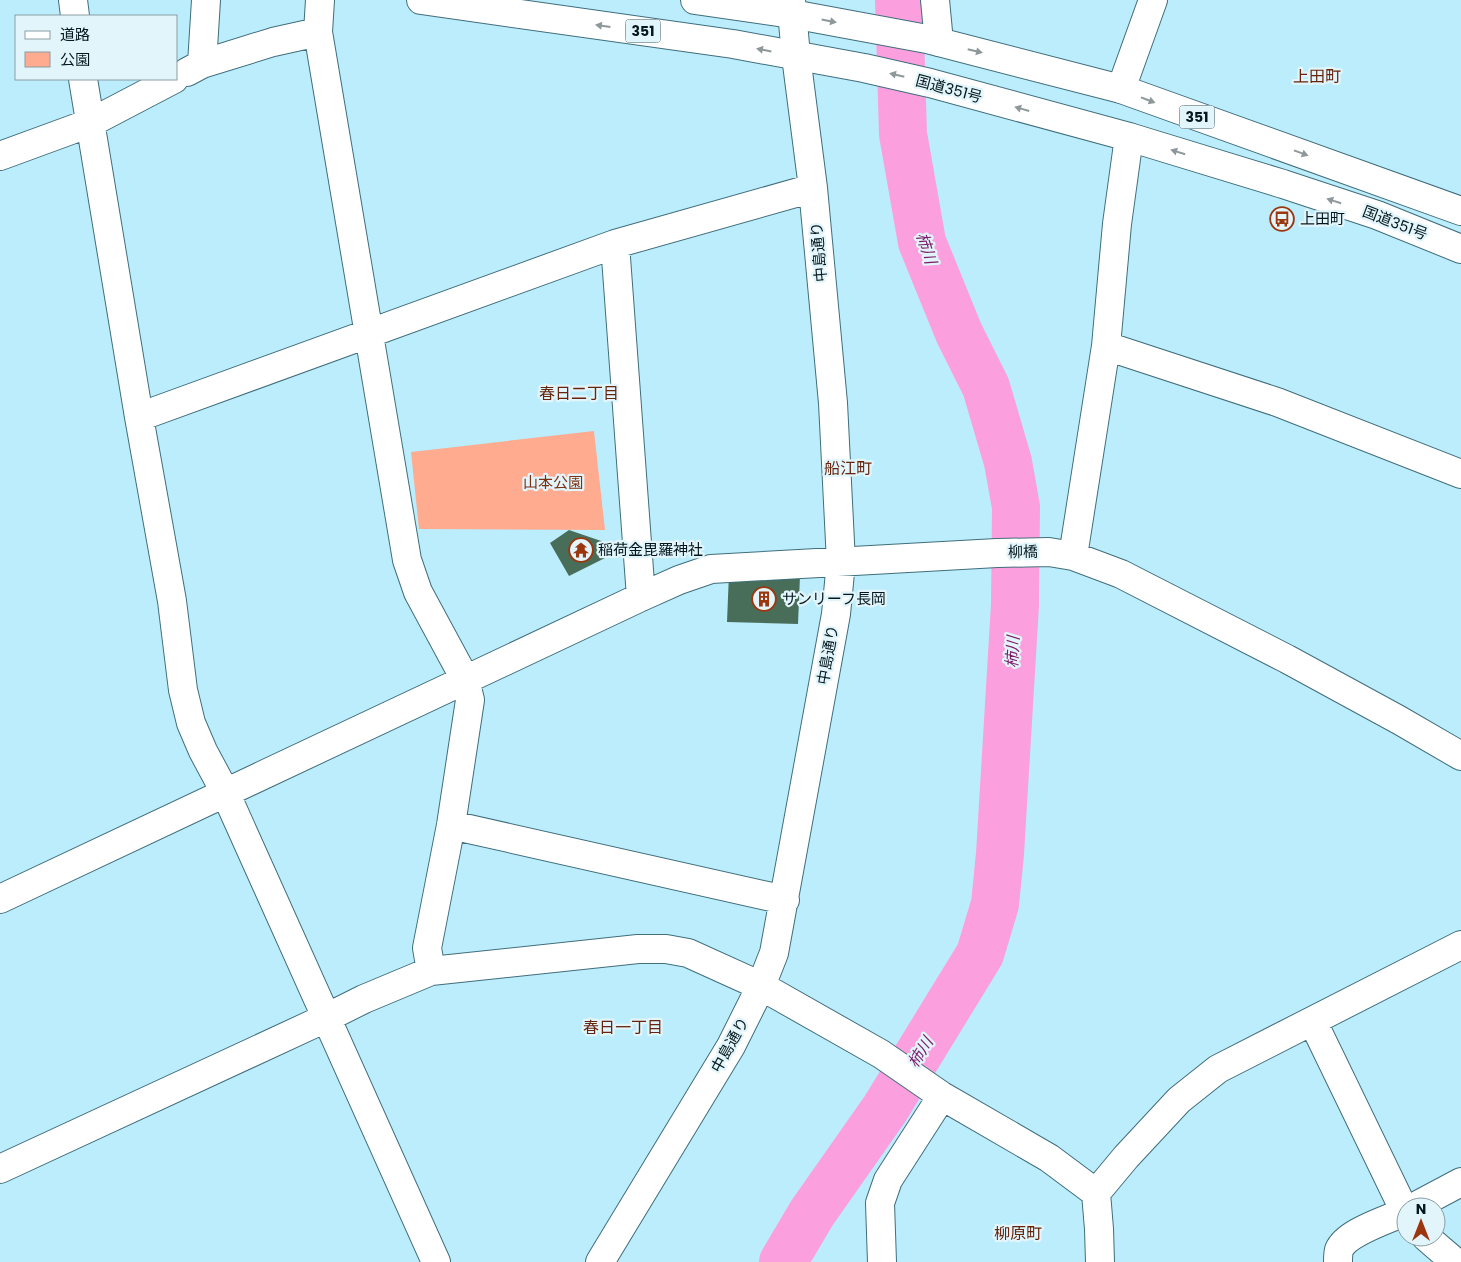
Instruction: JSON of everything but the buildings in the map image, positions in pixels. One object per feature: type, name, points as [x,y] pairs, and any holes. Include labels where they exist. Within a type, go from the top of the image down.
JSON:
[{"type":"main road","points":[[74,0],[75,15]]},
{"type":"main road","points":[[202,64],[206,0]]},
{"type":"main road","points":[[320,0],[318,32],[407,560],[418,592],[465,679],[470,700],[452,825],[427,948],[431,971]]},
{"type":"main road","name":"国道351号","points":[[421,0],[733,44],[864,68],[930,83],[1128,137],[1377,215],[1461,249]]},
{"type":"main road","name":"351","points":[[695,0],[791,7],[862,28],[933,41],[1121,89],[1461,211]]},
{"type":"main road","points":[[933,41],[935,0]]},
{"type":"main road","points":[[1121,89],[1153,0]]},
{"type":"main road","name":"中島通り","points":[[600,1262],[731,1046],[761,986],[774,953],[836,614],[841,562],[833,403],[813,188],[791,7]]},
{"type":"main road","points":[[178,76],[202,64],[273,42],[318,32]]},
{"type":"main road","points":[[83,80],[172,601],[183,690],[191,723],[203,751],[225,792],[434,1261]]},
{"type":"main road","points":[[0,156],[90,123],[171,80]]},
{"type":"main road","points":[[1128,137],[1117,224],[1106,346],[1061,554],[1121,574],[1270,650],[1461,756]]},
{"type":"main road","points":[[140,417],[615,244],[813,188]]},
{"type":"main road","points":[[615,244],[641,597]]},
{"type":"main road","points":[[1106,346],[1277,402],[1461,474]]},
{"type":"main road","name":"柳橋","points":[[0,899],[641,597],[711,568],[997,553],[1061,554]]},
{"type":"main road","points":[[452,825],[785,900]]},
{"type":"main road","points":[[1100,1262],[1096,1192],[1179,1100],[1218,1069],[1461,945]]},
{"type":"main road","points":[[0,1169],[364,999],[431,971],[638,949],[666,949],[688,953],[761,986],[881,1054],[939,1093],[1049,1158],[1096,1192]]},
{"type":"main road","points":[[1313,1022],[1401,1197]]},
{"type":"main road","points":[[882,1262],[880,1204],[888,1180],[939,1093]]},
{"type":"main road","points":[[1434,1197],[1461,1182]]},
{"type":"main road","points":[[1338,1262],[1338,1252],[1344,1242],[1352,1236],[1396,1216]]},
{"type":"main road","points":[[1438,1247],[1455,1262]]},
{"type":"green space","name":"山本公園","points":[[594,431],[605,530],[419,529],[411,452]]},
{"type":"waterway","name":"柿川","points":[[783,1262],[812,1213],[885,1109],[980,954],[995,904],[1000,854],[1015,605],[1016,507],[1008,462],[986,387],[959,333],[922,242],[903,134],[899,0]]},
{"type":"place","name":"上田町","points":[[1282,219]]},
{"type":"place","name":"稲荷金毘羅神社","points":[[581,550]]},
{"type":"place","name":"サンリーフ長岡","points":[[764,599]]},
{"type":"district","name":"上田町","points":[[1317,76]]},
{"type":"district","name":"春日二丁目","points":[[579,393]]},
{"type":"district","name":"船江町","points":[[848,468]]},
{"type":"district","name":"春日一丁目","points":[[623,1027]]},
{"type":"district","name":"柳原町","points":[[1018,1233]]}]
